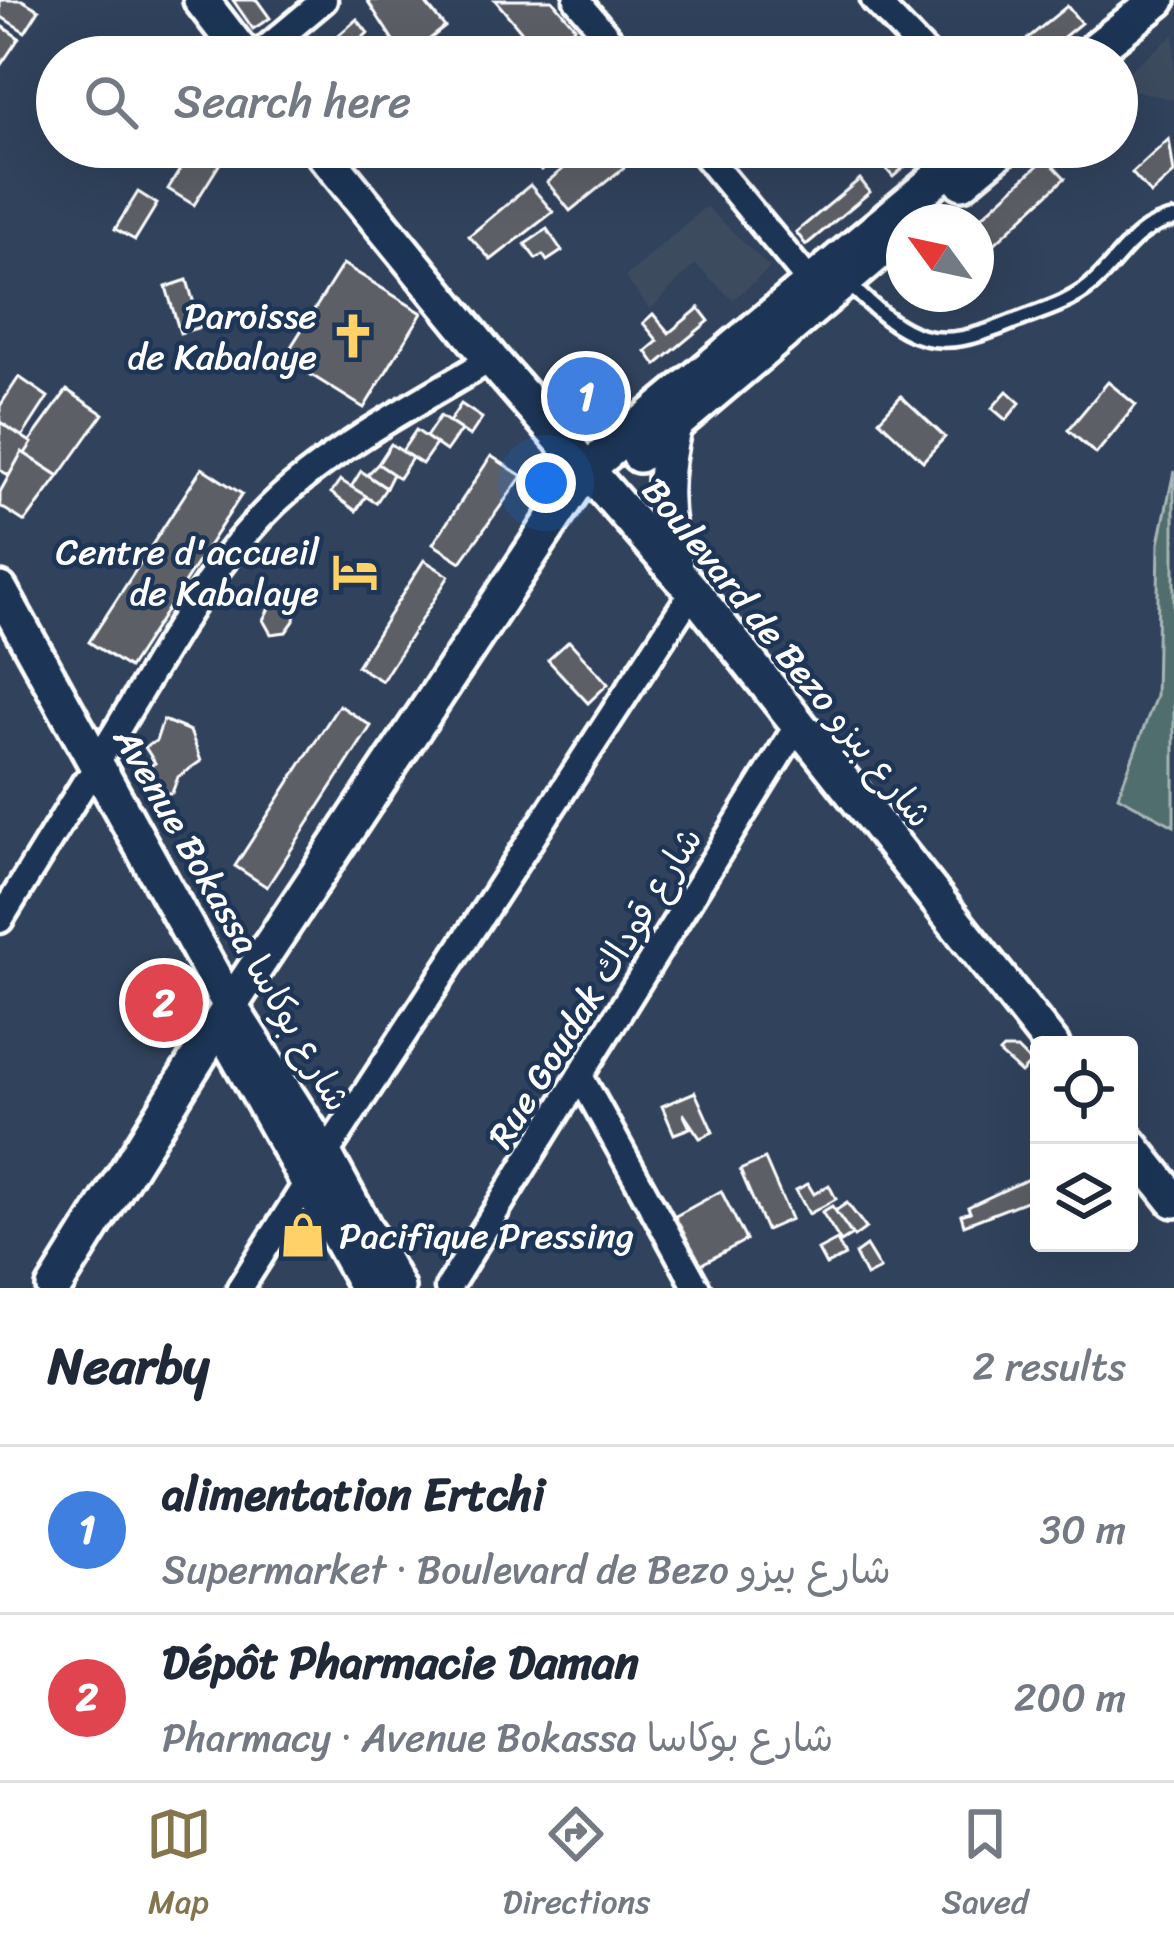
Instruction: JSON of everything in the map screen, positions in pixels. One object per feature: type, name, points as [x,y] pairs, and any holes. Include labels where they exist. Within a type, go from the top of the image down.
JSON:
[{"type":"street","points":[[201,0],[229,36]]},
{"type":"street","points":[[281,36],[324,0]]},
{"type":"street","points":[[577,0],[607,36]]},
{"type":"street","points":[[874,0],[909,36]]},
{"type":"street","points":[[1107,36],[1135,7]]},
{"type":"street","points":[[1138,40],[1174,12]]},
{"type":"street","name":"Boulevard de Bezo شارع بيزو","points":[[335,168],[491,359],[685,581],[1045,1036]]},
{"type":"street","points":[[715,168],[808,281]]},
{"type":"street","points":[[54,1288],[594,478],[808,281],[949,168]]},
{"type":"street","points":[[936,204],[979,168]]},
{"type":"street","points":[[594,478],[674,426],[886,247]]},
{"type":"street","points":[[0,920],[241,541],[289,490],[339,452],[491,359]]},
{"type":"street","points":[[240,1288],[685,581],[663,519],[663,468],[674,426]]},
{"type":"street","name":"Avenue Bokassa شارع بوكاسا","points":[[0,590],[91,773],[231,1024],[316,1168],[397,1288]]},
{"type":"street","name":"Avenue Bokassa شارع بوكاسا","points":[[0,628],[91,773]]},
{"type":"street","name":"Rue Goudak شارع قوداك","points":[[448,1288],[799,723]]},
{"type":"street","points":[[74,1288],[231,1024]]},
{"type":"street","points":[[580,1076],[697,1288]]},
{"type":"street","points":[[1130,1144],[1174,1200]]},
{"type":"street","name":"Avenue Bokassa شارع بوكاسا","points":[[316,1168],[367,1288]]},
{"type":"lane","points":[[846,281],[890,324],[938,341],[968,342],[1064,302],[1091,285],[1138,233],[1174,219]]},
{"type":"shaded area","points":[[1174,35],[1174,100],[1138,91],[1138,63]]},
{"type":"shaded area","points":[[706,206],[770,268],[733,300],[695,264],[650,310],[625,277]]},
{"type":"green space","points":[[1174,471],[1174,826],[1118,796],[1156,696],[1159,543]]},
{"type":"building","points":[[0,0],[22,0],[39,10],[25,32],[0,16]]},
{"type":"building","points":[[233,0],[257,0],[270,18],[253,29]]},
{"type":"building","points":[[367,0],[430,0],[427,5],[445,27],[434,36],[390,36]]},
{"type":"building","points":[[495,0],[552,0],[575,27],[565,36],[525,36]]},
{"type":"building","points":[[1067,6],[1081,23],[1065,36],[1031,36]]},
{"type":"building","points":[[357,19],[368,33],[364,36],[338,36]]},
{"type":"building","points":[[0,25],[19,38],[0,66]]},
{"type":"building","points":[[1169,139],[1174,173],[1151,194],[1132,173]]},
{"type":"building","points":[[181,168],[217,168],[194,205],[168,189]]},
{"type":"building","points":[[564,168],[623,168],[570,211],[547,182]]},
{"type":"building","points":[[1035,168],[1056,168],[1065,178],[994,244],[994,206]]},
{"type":"building","points":[[860,179],[870,192],[806,245],[796,232]]},
{"type":"building","points":[[530,185],[553,212],[491,260],[469,236]]},
{"type":"building","points":[[138,192],[157,204],[135,240],[115,229]]},
{"type":"building","points":[[547,229],[562,251],[547,261],[543,255],[536,259],[525,244]]},
{"type":"building","name":"Paroisse de Kabalaye","points":[[343,264],[422,313],[364,408],[284,358]]},
{"type":"building","points":[[187,280],[201,327],[180,333],[166,287]]},
{"type":"building","points":[[699,308],[709,321],[656,365],[646,351],[658,341],[643,323],[653,314],[669,333]]},
{"type":"building","points":[[602,372],[621,397],[579,428],[561,403]]},
{"type":"building","points":[[19,377],[48,397],[22,437],[0,422],[0,406]]},
{"type":"building","points":[[1108,382],[1136,405],[1096,454],[1068,430]]},
{"type":"building","points":[[67,390],[103,414],[59,476],[22,452]]},
{"type":"building","points":[[1007,391],[1020,403],[1006,420],[992,408]]},
{"type":"building","points":[[901,396],[945,437],[923,461],[879,420]]},
{"type":"building","points":[[461,404],[482,418],[470,436],[449,422]]},
{"type":"building","points":[[440,416],[461,430],[446,451],[426,437]]},
{"type":"building","points":[[0,422],[32,443],[10,476],[0,470]]},
{"type":"building","points":[[416,430],[436,444],[422,464],[402,451]]},
{"type":"building","points":[[391,444],[412,458],[399,478],[378,464]]},
{"type":"building","points":[[22,452],[59,476],[25,522],[0,506],[0,492]]},
{"type":"building","points":[[491,456],[522,476],[461,562],[433,544]]},
{"type":"building","points":[[378,464],[393,474],[386,488],[367,475]]},
{"type":"building","points":[[202,468],[242,494],[129,668],[89,642]]},
{"type":"building","points":[[361,471],[386,488],[376,503],[351,487]]},
{"type":"building","points":[[340,480],[366,496],[356,511],[331,493]]},
{"type":"building","points":[[424,560],[449,576],[382,681],[357,666]]},
{"type":"building","points":[[285,602],[295,610],[294,621],[286,632],[271,634],[263,620],[270,606]]},
{"type":"building","points":[[569,641],[608,684],[588,703],[548,660]]},
{"type":"building","points":[[339,705],[371,726],[267,887],[235,866]]},
{"type":"building","points":[[163,720],[190,731],[201,761],[178,777],[172,793],[150,792],[138,773],[155,763],[145,747],[156,741]]},
{"type":"building","points":[[1017,1049],[1030,1064],[1021,1073],[999,1053]]},
{"type":"building","points":[[695,1092],[713,1132],[700,1138],[683,1113],[690,1128],[674,1134],[662,1106]]},
{"type":"building","points":[[765,1159],[791,1219],[766,1230],[740,1170]]},
{"type":"building","points":[[1030,1178],[1030,1199],[964,1225],[961,1215],[970,1212],[968,1207]]},
{"type":"building","points":[[808,1184],[814,1194],[829,1185],[836,1199],[809,1214],[796,1190]]},
{"type":"building","points":[[721,1191],[746,1240],[698,1266],[672,1218]]},
{"type":"building","points":[[847,1203],[866,1228],[854,1237],[835,1211]]},
{"type":"building","points":[[832,1206],[852,1235],[841,1242],[822,1212]]},
{"type":"building","points":[[837,1240],[845,1256],[826,1265],[818,1250]]},
{"type":"building","points":[[866,1246],[880,1269],[866,1276],[855,1254]]},
{"type":"place","name":"Paroisse de Kabalaye","points":[[353,336]]},
{"type":"place","name":"alimentation Ertchi","points":[[586,396]]},
{"type":"place","name":"Centre d'accueil de Kabalaye","points":[[355,572]]},
{"type":"place","name":"Dépôt Pharmacie Daman","points":[[164,1003]]},
{"type":"place","name":"Pacifique Pressing","points":[[303,1235]]}]
